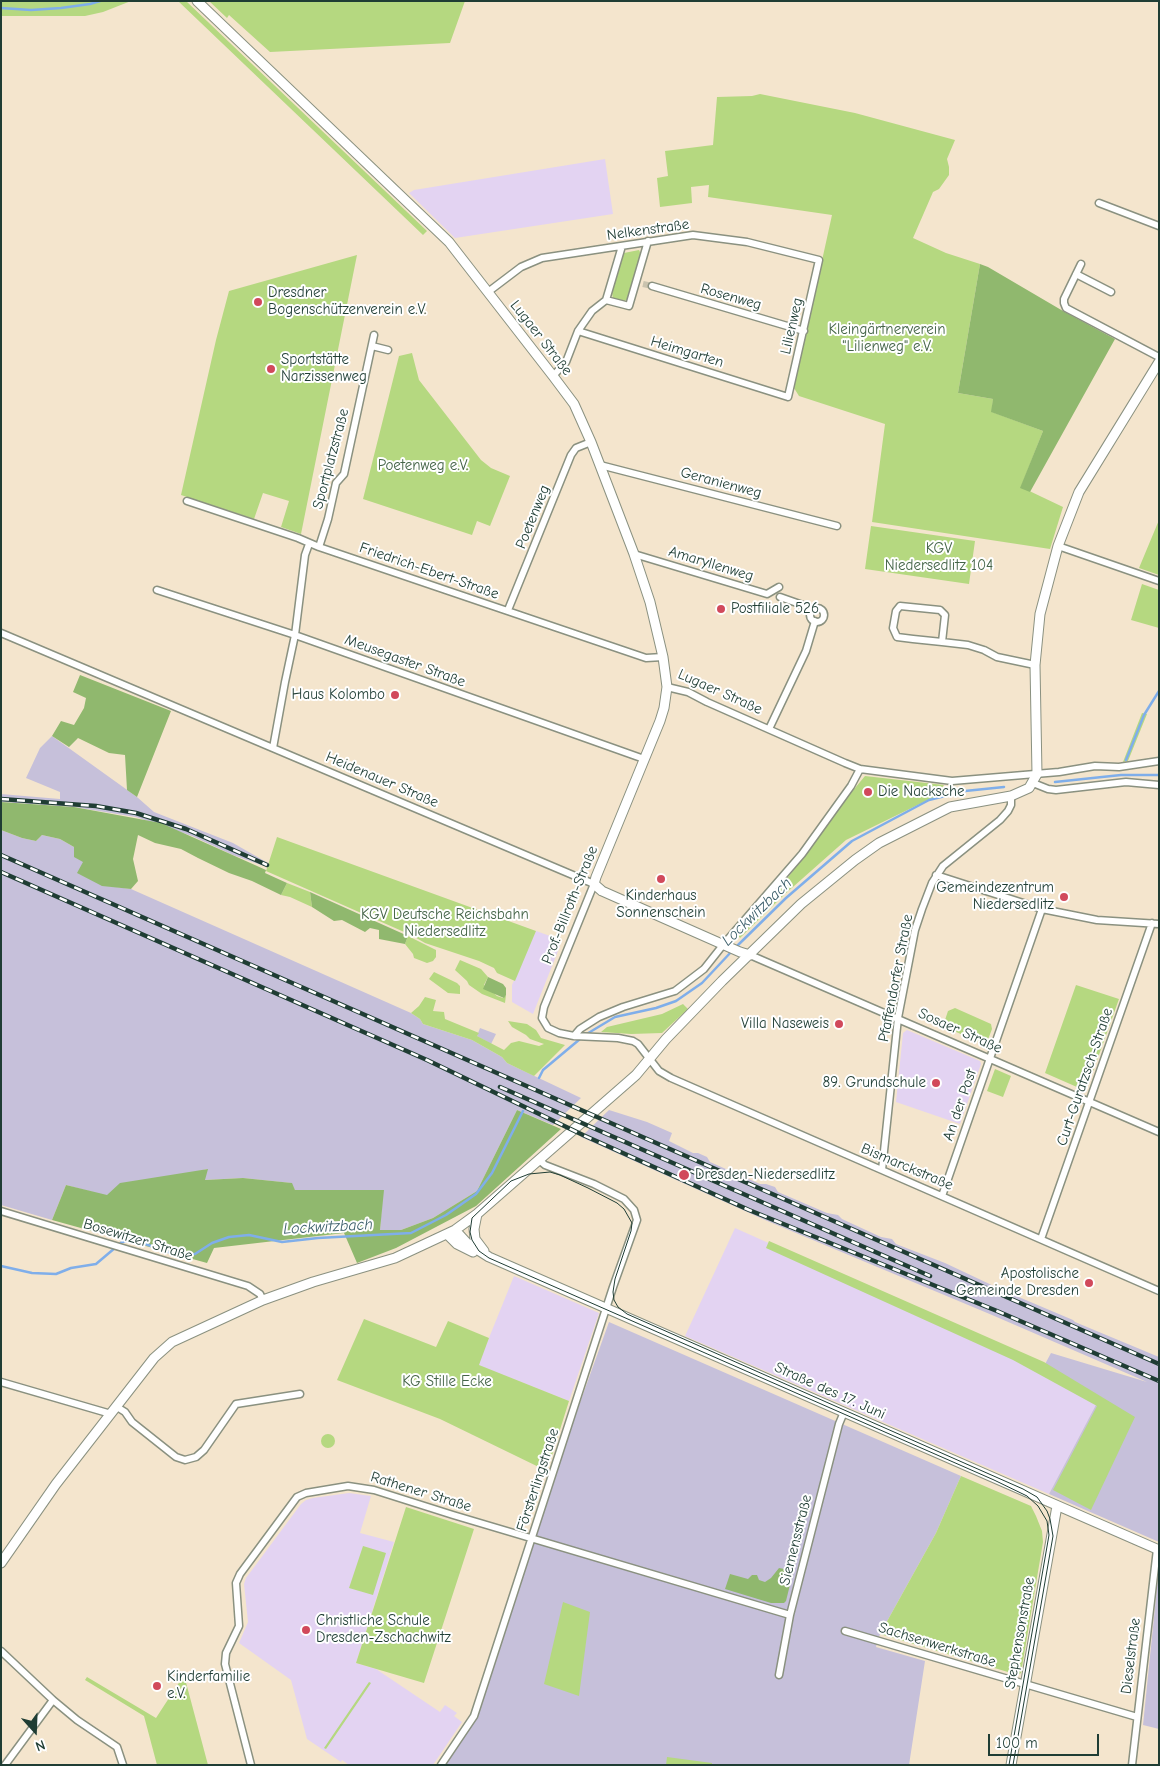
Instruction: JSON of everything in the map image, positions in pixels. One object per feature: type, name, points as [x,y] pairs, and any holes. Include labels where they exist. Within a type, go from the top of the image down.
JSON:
[{"type":"street","name":"Lugaer Straße","points":[[200,2],[449,242],[574,404],[591,442],[634,554],[655,618],[668,687],[688,692],[845,764],[860,769],[952,780],[1035,779],[1095,766],[1119,767],[1159,761]]},
{"type":"street","points":[[1099,203],[1159,226]]},
{"type":"street","name":"Nelkenstraße","points":[[488,292],[520,267],[531,261],[693,235],[748,242],[819,260]]},
{"type":"street","points":[[606,300],[629,306],[639,283],[648,241]]},
{"type":"street","points":[[553,376],[566,362],[578,332],[592,311],[606,300],[622,246]]},
{"type":"street","name":"Lilienweg","points":[[788,397],[819,260]]},
{"type":"street","points":[[1081,264],[1064,299],[1066,308],[1159,358]]},
{"type":"street","points":[[1076,274],[1110,292]]},
{"type":"street","name":"Rosenweg","points":[[652,286],[804,331]]},
{"type":"street","name":"Heimgarten","points":[[578,332],[788,397]]},
{"type":"street","name":"Sportplatzstraße","points":[[319,547],[328,519],[336,483],[344,474],[374,335]]},
{"type":"street","points":[[372,346],[388,350]]},
{"type":"street","points":[[1,1563],[32,1516],[110,1414],[154,1358],[172,1342],[263,1300],[313,1282],[395,1258],[451,1232],[477,1214],[636,1075],[707,996],[801,904],[855,860],[879,843],[950,807],[1024,792],[1035,779],[1035,665],[1040,614],[1058,546],[1079,492],[1159,362]]},
{"type":"street","name":"Poetenweg","points":[[508,610],[571,455],[576,448],[591,442]]},
{"type":"street","name":"Geranienweg","points":[[600,465],[836,526]]},
{"type":"street","name":"Friedrich-Ebert-Straße","points":[[187,500],[298,538],[309,544],[646,658],[663,656]]},
{"type":"street","points":[[273,748],[295,635],[305,555],[309,544]]},
{"type":"street","points":[[1058,546],[1159,581]]},
{"type":"street","name":"Amaryllenweg","points":[[634,554],[768,594],[779,588]]},
{"type":"street","name":"Meusegaster Straße","points":[[157,590],[295,635],[644,759]]},
{"type":"street","points":[[780,597],[814,609]]},
{"type":"street","points":[[942,642],[944,615],[940,610],[900,606],[896,611],[893,628],[897,638],[942,642],[968,644],[984,650],[997,658],[1035,665]]},
{"type":"street","name":"Lugaer Straße","points":[[820,608],[824,614],[822,620],[815,621],[810,617],[810,612],[814,609],[820,608]]},
{"type":"street","name":"Lugaer Straße","points":[[769,729],[806,652],[815,621]]},
{"type":"street","name":"Heidenauer Straße","points":[[1,633],[594,884],[602,891],[725,946],[750,955]]},
{"type":"street","name":"Prof.-Billroth-Straße","points":[[649,1059],[638,1044],[633,1041],[558,1033],[544,1024],[542,1013],[664,708],[668,687]]},
{"type":"street","points":[[575,1036],[580,1029],[599,1017],[675,991],[704,969],[802,854],[851,786],[860,769]]},
{"type":"street","points":[[1035,779],[1048,789],[1056,790],[1126,782],[1159,785]]},
{"type":"street","name":"Pfaffendorfer Straße","points":[[882,1170],[898,1018],[915,930],[936,875],[949,859],[1000,820],[1011,805],[1011,796]]},
{"type":"street","points":[[936,875],[1042,909],[1097,920],[1155,924]]},
{"type":"street","name":"An der Post","points":[[942,1196],[1042,909]]},
{"type":"street","name":"Curt-Guratzsch-Straße","points":[[1042,1239],[1155,924]]},
{"type":"street","name":"Sosaer Straße","points":[[750,955],[1159,1132]]},
{"type":"street","name":"Bismarckstraße","points":[[649,1059],[659,1071],[671,1078],[1042,1239],[1159,1292]]},
{"type":"street","name":"Försterlingstraße","points":[[441,1765],[474,1716],[636,1220],[634,1210],[624,1199],[594,1184],[545,1165],[539,1160]]},
{"type":"street","name":"Bosewitzer Straße","points":[[1,1212],[248,1286],[260,1294],[263,1300]]},
{"type":"street","points":[[477,1214],[474,1229],[475,1239],[489,1257]]},
{"type":"street","name":"Straße des 17. Juni","points":[[451,1232],[457,1244],[480,1255],[489,1257],[607,1308],[1158,1550]]},
{"type":"street","points":[[1,1382],[110,1414]]},
{"type":"street","points":[[117,1406],[125,1412],[132,1422],[176,1457],[185,1460],[196,1457],[204,1450],[236,1404],[300,1394]]},
{"type":"street","name":"Siemensstraße","points":[[779,1675],[790,1615],[839,1424],[844,1412]]},
{"type":"street","name":"Rathener Straße","points":[[251,1765],[225,1664],[226,1653],[239,1626],[236,1583],[240,1574],[297,1497],[324,1489],[348,1486],[360,1487],[531,1539]]},
{"type":"street","name":"Stephensonstraße","points":[[1011,1765],[1057,1506]]},
{"type":"street","points":[[531,1539],[790,1615]]},
{"type":"street","name":"Dieselstraße","points":[[1132,1765],[1158,1550]]},
{"type":"street","name":"Sachsenwerkstraße","points":[[845,1631],[1137,1716]]},
{"type":"street","points":[[1,1651],[77,1720],[117,1747],[123,1765]]},
{"type":"street","points":[[5,1765],[53,1700]]},
{"type":"shaded area","points":[[605,159],[613,214],[455,238],[409,193],[414,190]]},
{"type":"shaded area","points":[[52,736],[137,797],[154,812],[233,843],[268,863],[267,867],[233,855],[192,836],[136,817],[74,807],[1,802],[1,794],[60,799],[60,792],[26,778],[40,748]]},
{"type":"shaded area","points":[[1,830],[36,841],[42,835],[60,839],[74,847],[102,885],[131,889],[411,1013],[420,1019],[423,1024],[472,1040],[502,1057],[507,1063],[581,1098],[553,1125],[517,1110],[477,1191],[433,1218],[401,1230],[380,1230],[383,1190],[295,1190],[291,1183],[243,1178],[204,1180],[207,1169],[107,1196],[66,1185],[52,1220],[1,1205]]},
{"type":"shaded area","points":[[536,931],[553,937],[555,944],[560,946],[533,1014],[512,1002],[512,985]]},
{"type":"shaded area","points":[[480,1028],[496,1034],[491,1044],[477,1036]]},
{"type":"shaded area","name":"89. Grundschule","points":[[907,1030],[980,1061],[981,1064],[960,1124],[896,1102],[903,1033]]},
{"type":"shaded area","points":[[609,1110],[647,1122],[672,1133],[669,1141],[693,1153],[707,1157],[710,1162],[760,1184],[775,1187],[778,1192],[827,1213],[838,1215],[842,1219],[881,1237],[892,1239],[896,1244],[945,1263],[1075,1322],[1159,1357],[1159,1542],[1049,1494],[1098,1401],[1044,1366],[1051,1353],[1147,1382],[765,1220],[581,1137]]},
{"type":"shaded area","points":[[735,1228],[1044,1366],[1098,1401],[1049,1494],[685,1336]]},
{"type":"shaded area","points":[[514,1276],[599,1313],[569,1401],[478,1365]]},
{"type":"shaded area","points":[[609,1322],[961,1476],[936,1533],[880,1634],[876,1647],[925,1661],[909,1765],[441,1765],[474,1716],[531,1539]]},
{"type":"shaded area","name":"Christliche Schule Dresden-Zschachwitz","points":[[349,1493],[371,1496],[360,1533],[394,1542],[356,1663],[376,1669],[440,1712],[445,1705],[457,1713],[454,1716],[462,1722],[433,1765],[349,1765],[342,1760],[341,1762],[307,1739],[291,1680],[239,1643],[248,1622],[244,1584],[246,1578],[301,1504],[313,1498]]},
{"type":"shaded area","points":[[1159,1568],[1159,1729],[1143,1725]]},
{"type":"green space","points":[[1,1],[131,1],[103,12],[85,16],[1,16]]},
{"type":"green space","points":[[178,1],[186,1],[427,231],[423,235]]},
{"type":"green space","points":[[209,1],[465,1],[450,43],[270,52],[229,15],[227,18]]},
{"type":"green space","name":"Kleingärtnerverein \"Lilienweg\" e.V.","points":[[760,94],[855,113],[955,140],[947,159],[949,175],[939,189],[933,192],[913,238],[946,253],[980,264],[958,393],[993,399],[992,412],[1043,431],[1021,487],[1063,507],[1050,549],[872,522],[885,424],[799,396],[794,388],[832,215],[708,197],[709,185],[691,187],[692,203],[660,207],[657,178],[668,176],[665,151],[713,145],[717,97]]},
{"type":"green space","points":[[639,250],[641,254],[628,299],[623,302],[613,299],[612,293],[624,253]]},
{"type":"green space","name":"Sportstätte Narzissenweg","points":[[357,255],[301,534],[281,527],[289,501],[263,493],[254,519],[181,495],[229,291]]},
{"type":"green space","points":[[980,264],[1115,339],[1030,492],[1020,488],[1043,431],[991,412],[993,399],[958,393]]},
{"type":"green space","name":"Poetenweg e.V.","points":[[412,353],[419,380],[481,460],[491,468],[510,476],[490,526],[477,521],[472,535],[363,499],[399,356]]},
{"type":"green space","points":[[1159,520],[1159,575],[1139,568]]},
{"type":"green space","name":"KGV Niedersedlitz 104","points":[[871,526],[975,541],[969,584],[865,569]]},
{"type":"green space","points":[[1142,584],[1159,590],[1159,628],[1131,620]]},
{"type":"green space","points":[[80,675],[171,711],[137,797],[127,790],[125,755],[109,753],[78,738],[69,747],[52,736],[61,721],[74,725],[84,708],[86,698],[73,692]]},
{"type":"green space","points":[[1142,713],[1147,714],[1128,761],[1123,762]]},
{"type":"green space","points":[[865,776],[944,785],[936,796],[846,840],[785,894],[740,938],[737,934],[786,880]]},
{"type":"green space","points":[[1,802],[74,807],[161,823],[266,870],[265,873],[287,883],[281,895],[252,881],[229,873],[181,849],[155,843],[138,835],[133,859],[138,881],[131,889],[102,886],[77,873],[83,862],[74,857],[74,847],[60,839],[42,835],[36,841],[1,830]]},
{"type":"green space","name":"KGV Deutsche Reichsbahn Niedersedlitz","points":[[277,837],[536,931],[515,981],[497,973],[494,968],[479,961],[425,943],[411,935],[266,871]]},
{"type":"green space","points":[[287,883],[310,892],[312,907],[281,895]]},
{"type":"green space","points":[[310,892],[408,936],[405,944],[379,939],[379,930],[370,928],[365,932],[342,920],[334,921],[312,907]]},
{"type":"green space","points":[[408,936],[436,950],[436,957],[433,961],[427,963],[414,958],[405,944]]},
{"type":"green space","points":[[460,960],[481,969],[488,977],[484,985],[497,996],[503,998],[506,995],[505,1003],[482,994],[469,985],[455,970]]},
{"type":"green space","points":[[434,972],[457,983],[460,986],[460,994],[448,993],[429,979]]},
{"type":"green space","points":[[488,977],[503,984],[506,988],[504,998],[483,989]]},
{"type":"green space","points":[[1076,985],[1119,999],[1086,1091],[1045,1073]]},
{"type":"green space","points":[[425,997],[436,1000],[433,1011],[444,1012],[445,1019],[479,1033],[477,1036],[504,1050],[511,1043],[519,1041],[539,1046],[544,1044],[530,1039],[512,1027],[508,1021],[527,1024],[536,1030],[541,1038],[565,1045],[534,1076],[507,1063],[502,1057],[472,1040],[423,1024],[420,1019],[411,1013]]},
{"type":"green space","points":[[683,1004],[688,1009],[662,1033],[631,1034],[601,1032],[607,1027],[662,1014]]},
{"type":"green space","points":[[955,1008],[991,1024],[992,1029],[987,1042],[981,1043],[945,1027],[944,1023],[948,1011]]},
{"type":"green space","points":[[995,1069],[1011,1076],[1003,1097],[987,1091]]},
{"type":"green space","points":[[517,1110],[561,1129],[476,1206],[396,1248],[357,1263],[344,1233],[214,1248],[207,1263],[52,1220],[66,1185],[107,1195],[120,1183],[208,1169],[205,1180],[243,1178],[292,1183],[295,1190],[384,1190],[380,1230],[401,1230],[433,1218],[477,1191]]},
{"type":"green space","points":[[769,1241],[1044,1362],[1135,1417],[1091,1510],[1053,1490],[1097,1406],[1013,1360],[766,1248]]},
{"type":"green space","name":"KG Stille Ecke","points":[[364,1319],[436,1347],[448,1321],[489,1338],[479,1365],[569,1401],[547,1471],[440,1419],[337,1380]]},
{"type":"green space","points":[[325,1434],[331,1434],[335,1441],[331,1448],[325,1448],[321,1444],[321,1438]]},
{"type":"green space","points":[[961,1476],[1031,1506],[1042,1531],[1043,1542],[1021,1673],[1018,1675],[880,1634],[936,1533]]},
{"type":"green space","points":[[406,1507],[474,1529],[424,1683],[356,1663]]},
{"type":"green space","points":[[363,1546],[386,1553],[373,1595],[349,1588]]},
{"type":"green space","points":[[795,1555],[797,1556],[784,1603],[771,1603],[725,1589],[730,1574],[748,1579],[752,1575],[757,1575],[759,1580],[765,1582],[779,1568],[790,1570]]},
{"type":"green space","points":[[563,1602],[590,1612],[579,1696],[544,1684]]},
{"type":"green space","points":[[184,1675],[208,1765],[157,1765],[144,1716],[85,1680],[87,1677],[156,1718]]},
{"type":"green space","points":[[369,1682],[371,1683],[326,1749],[324,1748]]},
{"type":"green space","points":[[667,1757],[712,1763],[712,1765],[666,1765]]},
{"type":"waterway","points":[[1,8],[31,10],[61,8],[100,1]]},
{"type":"waterway","points":[[1126,760],[1144,715],[1159,691]]},
{"type":"waterway","name":"Lockwitzbach","points":[[1055,782],[1121,775],[1159,775]]},
{"type":"waterway","name":"Lockwitzbach","points":[[736,947],[786,898],[852,841],[929,800],[965,791],[1004,787]]},
{"type":"waterway","name":"Lockwitzbach","points":[[585,1035],[615,1017],[656,1008],[676,1001],[702,983],[732,951]]},
{"type":"waterway","name":"Lockwitzbach","points":[[539,1078],[543,1070],[580,1039]]},
{"type":"waterway","name":"Lockwitzbach","points":[[1,1266],[32,1273],[56,1274],[71,1268],[96,1264],[122,1242],[134,1240],[174,1254],[195,1254],[212,1243],[229,1237],[249,1235],[282,1242],[411,1233],[446,1215],[476,1194],[492,1173],[523,1111]]},
{"type":"tunnel","points":[[643,284],[652,286]]},
{"type":"tram line","points":[[1009,1765],[1049,1535],[1047,1521],[1038,1506],[1027,1496],[994,1480],[489,1258],[479,1251],[472,1240],[470,1232],[472,1218],[511,1181],[529,1174],[550,1172],[588,1188],[617,1203],[624,1209],[632,1223],[631,1231],[615,1279],[613,1292],[614,1300],[618,1307],[627,1314],[1023,1489],[1037,1497],[1047,1511],[1053,1536],[1013,1765]]},
{"type":"railway","points":[[1,799],[96,806],[136,813],[186,829],[267,865]]},
{"type":"railway","points":[[1,855],[1159,1364]]},
{"type":"railway","points":[[1,872],[427,1060],[583,1135],[749,1210],[997,1311],[1159,1381]]},
{"type":"railway","points":[[500,1087],[930,1276]]},
{"type":"place","name":"Dresdner Bogenschützenverein e.V.","points":[[258,302]]},
{"type":"place","name":"Sportstätte Narzissenweg","points":[[271,369]]},
{"type":"place","name":"Postfiliale 526","points":[[721,609]]},
{"type":"place","name":"Haus Kolombo","points":[[395,695]]},
{"type":"place","name":"Die Nacksche","points":[[868,792]]},
{"type":"place","name":"Kinderhaus Sonnenschein","points":[[661,879]]},
{"type":"place","name":"Gemeindezentrum Niedersedlitz","points":[[1064,897]]},
{"type":"place","name":"Villa Naseweis","points":[[839,1024]]},
{"type":"place","name":"89. Grundschule","points":[[936,1083]]},
{"type":"place","name":"Dresden-Niedersedlitz","points":[[684,1175]]},
{"type":"place","name":"Apostolische Gemeinde Dresden","points":[[1089,1283]]},
{"type":"place","name":"Christliche Schule Dresden-Zschachwitz","points":[[306,1630]]},
{"type":"place","name":"Kinderfamilie e.V.","points":[[157,1686]]}]
